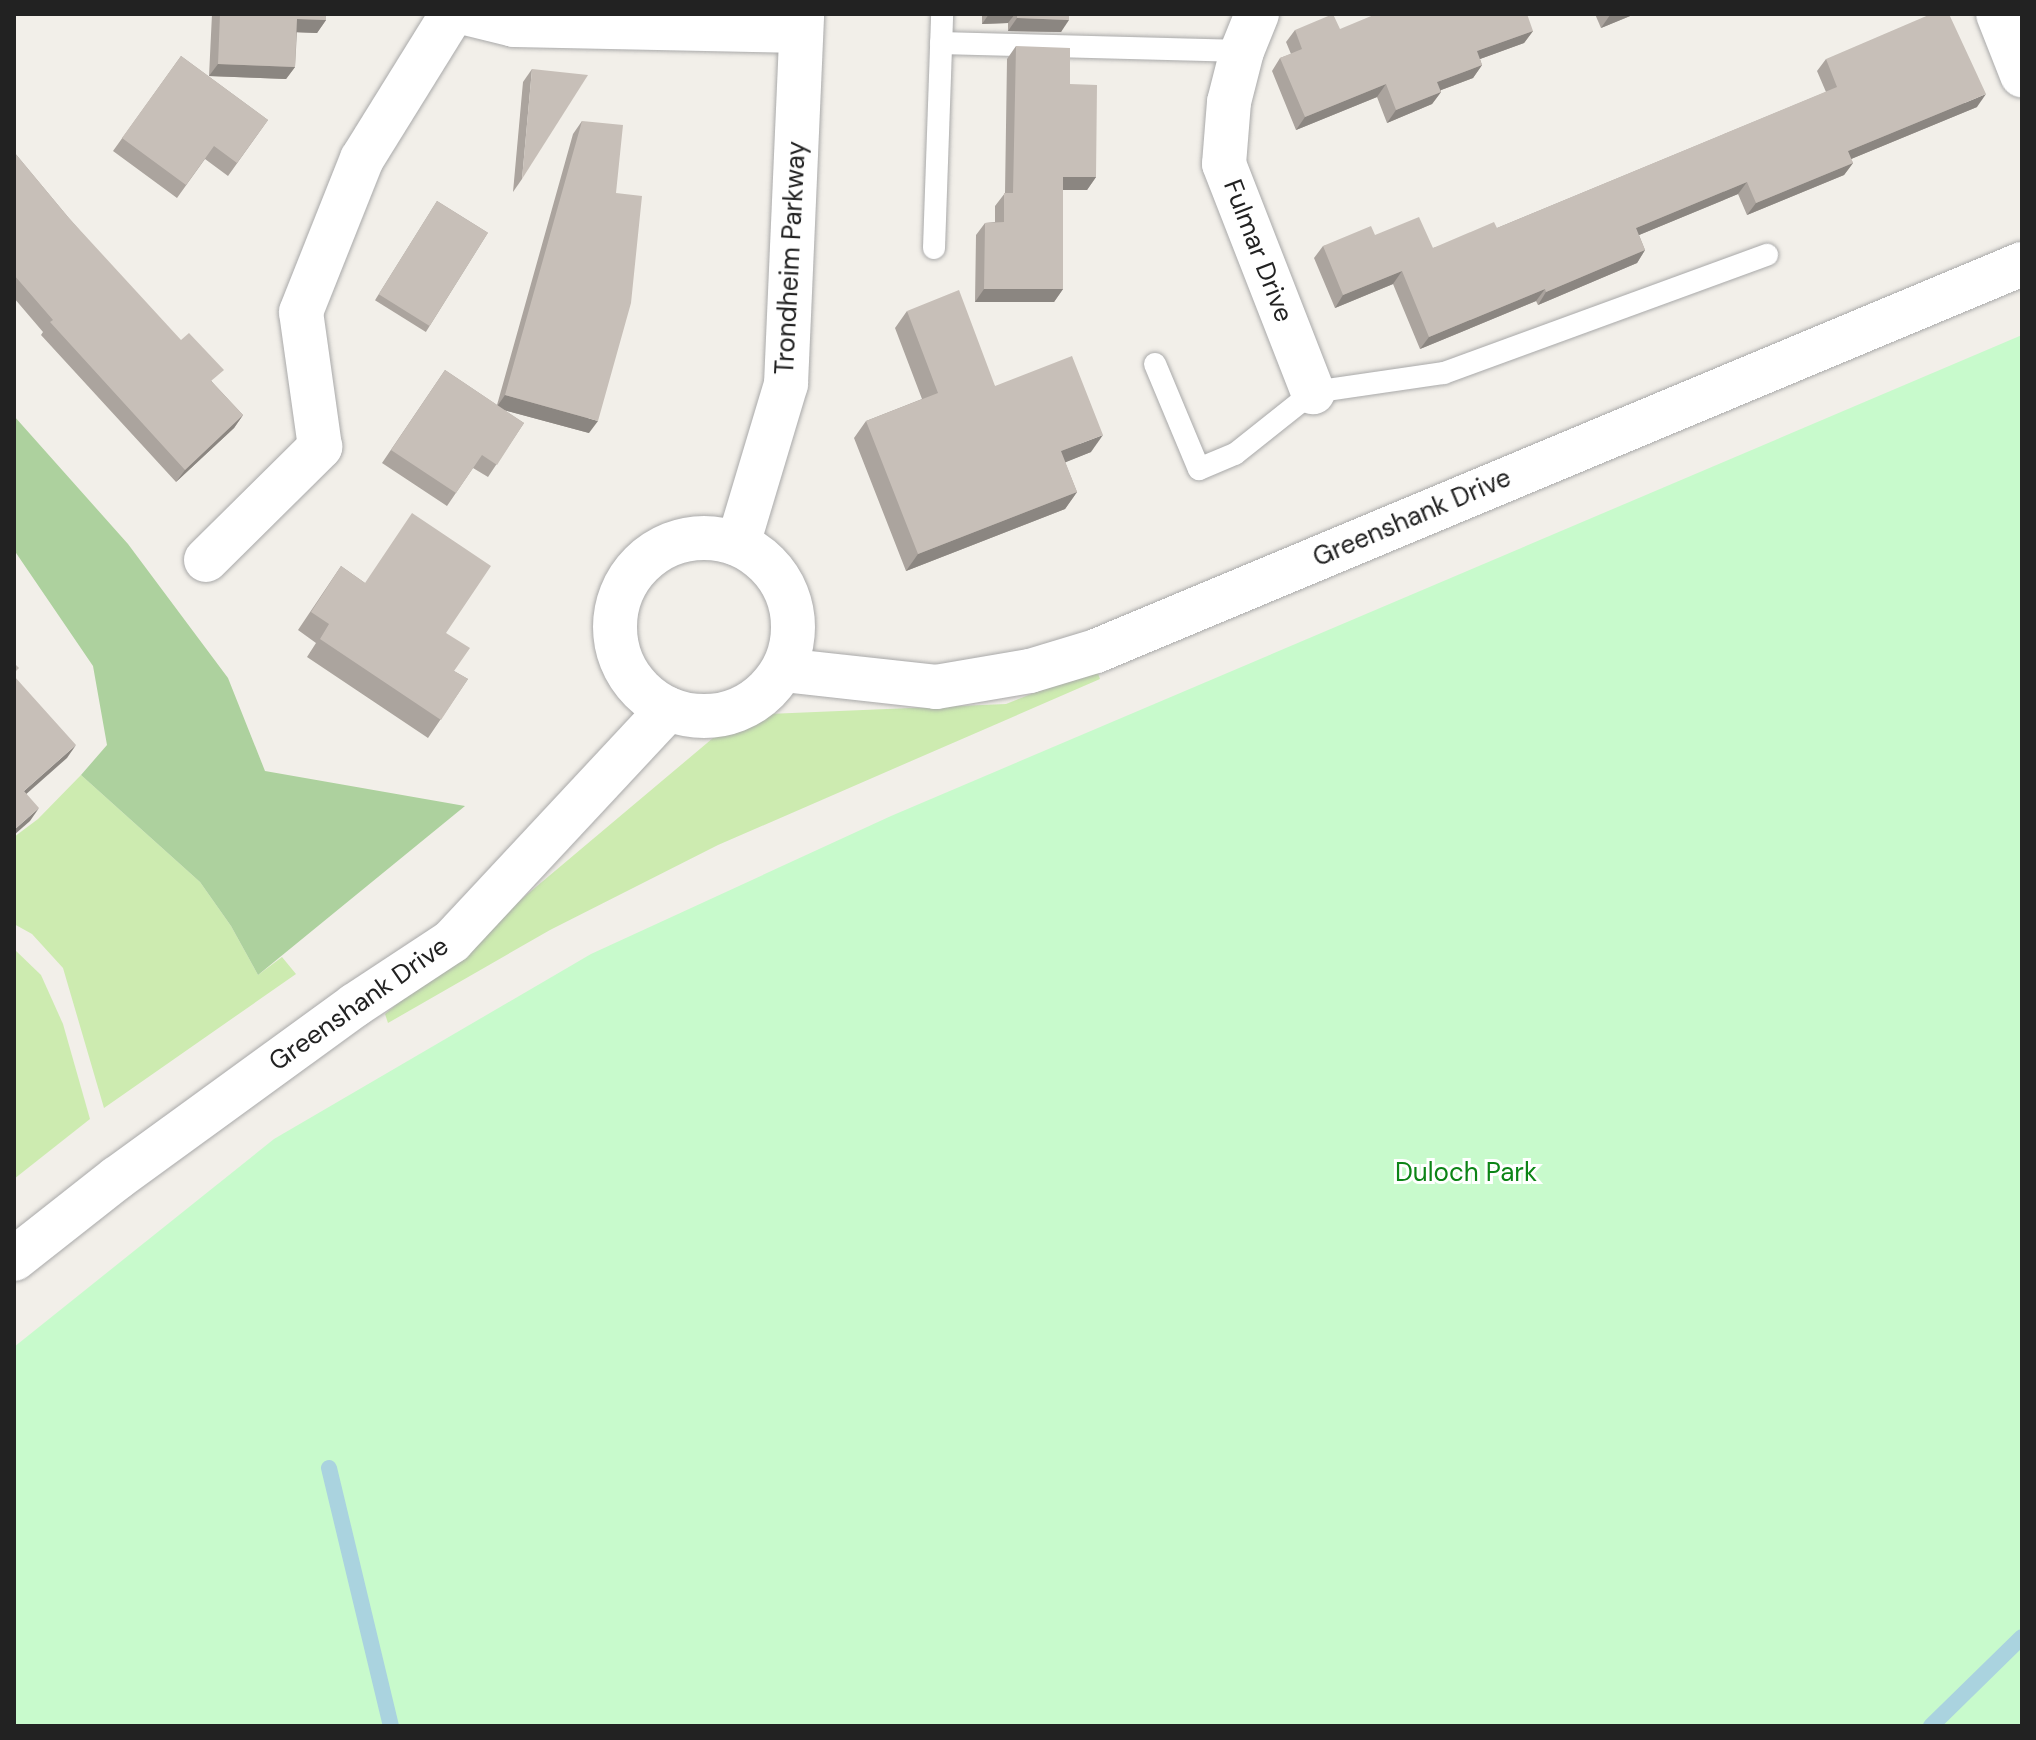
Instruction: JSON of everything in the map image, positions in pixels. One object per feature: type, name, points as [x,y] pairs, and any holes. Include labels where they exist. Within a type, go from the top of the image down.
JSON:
[{"type":"street","points":[[206,560],[320,447],[301,312],[362,159],[452,14]]},
{"type":"street","points":[[469,14],[514,25],[802,22]]},
{"type":"street","points":[[1998,14],[2022,75]]},
{"type":"street","name":"Trondheim Parkway","points":[[738,544],[786,384],[802,22]]},
{"type":"street","name":"Fulmar Drive","points":[[1249,33],[1229,102],[1224,164],[1313,392]]},
{"type":"street","name":"Greenshank Drive","points":[[783,670],[936,687],[1030,671],[1096,651],[2022,264]]},
{"type":"street","points":[[713,538],[738,544],[764,560],[782,584],[792,612],[793,642],[783,670],[767,691],[745,707],[720,715],[694,716],[668,709],[644,694],[626,671],[616,643],[616,614],[625,586],[640,564],[661,549],[686,539],[713,538]]},
{"type":"street","name":"Greenshank Drive","points":[[14,1259],[117,1178],[342,1014],[452,941],[668,709]]},
{"type":"lane","points":[[934,248],[942,14]]},
{"type":"lane","points":[[941,43],[1249,33]]},
{"type":"lane","points":[[1155,364],[1199,469],[1235,454],[1313,392],[1444,373],[1767,255]]},
{"type":"green space","name":"Duloch Park","points":[[2022,335],[2022,1726],[14,1726],[14,1347],[274,1139],[591,954],[891,816]]},
{"type":"green space","points":[[14,416],[128,544],[228,678],[265,771],[465,806],[258,975],[231,926],[200,882],[81,775],[107,745],[93,666],[14,550]]},
{"type":"green space","points":[[1096,668],[1100,679],[718,845],[550,930],[388,1023],[385,1014],[713,738],[768,714],[1006,704]]},
{"type":"green space","points":[[81,775],[200,882],[231,926],[258,975],[282,957],[296,974],[104,1108],[63,968],[32,934],[14,924],[14,837],[38,819]]},
{"type":"green space","points":[[14,949],[41,975],[63,1024],[90,1119],[14,1179]]},
{"type":"building","points":[[220,14],[326,14],[326,20],[297,19],[295,67],[218,64]]},
{"type":"building","points":[[1017,14],[1069,14],[1069,20],[1017,18]]},
{"type":"building","points":[[1333,14],[1340,29],[1376,14],[1527,14],[1533,31],[1477,51],[1482,65],[1437,82],[1441,92],[1396,110],[1386,84],[1305,117],[1280,58],[1302,49],[1295,30]]},
{"type":"building","points":[[1931,14],[1949,14],[1986,94],[1848,151],[1853,163],[1756,203],[1747,182],[1636,228],[1645,250],[1429,337],[1402,271],[1343,295],[1323,246],[1371,226],[1375,235],[1419,217],[1433,248],[1494,222],[1497,228],[1837,87],[1826,59]]},
{"type":"building","points":[[1016,46],[1070,48],[1070,84],[1097,85],[1096,177],[1063,177],[1063,289],[984,289],[985,223],[1004,222],[1004,193],[1013,193]]},
{"type":"building","points":[[181,56],[268,120],[237,163],[214,146],[186,185],[122,138]]},
{"type":"building","points":[[532,69],[588,75],[522,179]]},
{"type":"building","points":[[582,121],[623,125],[616,193],[642,196],[631,303],[598,421],[505,395]]},
{"type":"building","points":[[14,152],[68,217],[181,340],[189,333],[224,370],[211,381],[243,415],[185,470],[50,322],[53,320],[14,275]]},
{"type":"building","points":[[437,201],[488,233],[430,326],[379,294]]},
{"type":"building","points":[[959,290],[995,386],[1072,356],[1103,435],[1061,451],[1077,492],[918,554],[866,421],[938,393],[907,311]]},
{"type":"building","points":[[445,370],[524,423],[497,465],[482,455],[456,493],[391,450]]},
{"type":"building","points":[[412,513],[491,566],[446,633],[470,648],[454,671],[468,679],[441,720],[320,639],[329,624],[311,612],[341,566],[365,583]]},
{"type":"building","points":[[14,676],[76,745],[24,791],[39,808],[14,830]]},
{"type":"waterway","points":[[329,1468],[391,1726]]},
{"type":"waterway","points":[[1931,1726],[2022,1637]]}]
